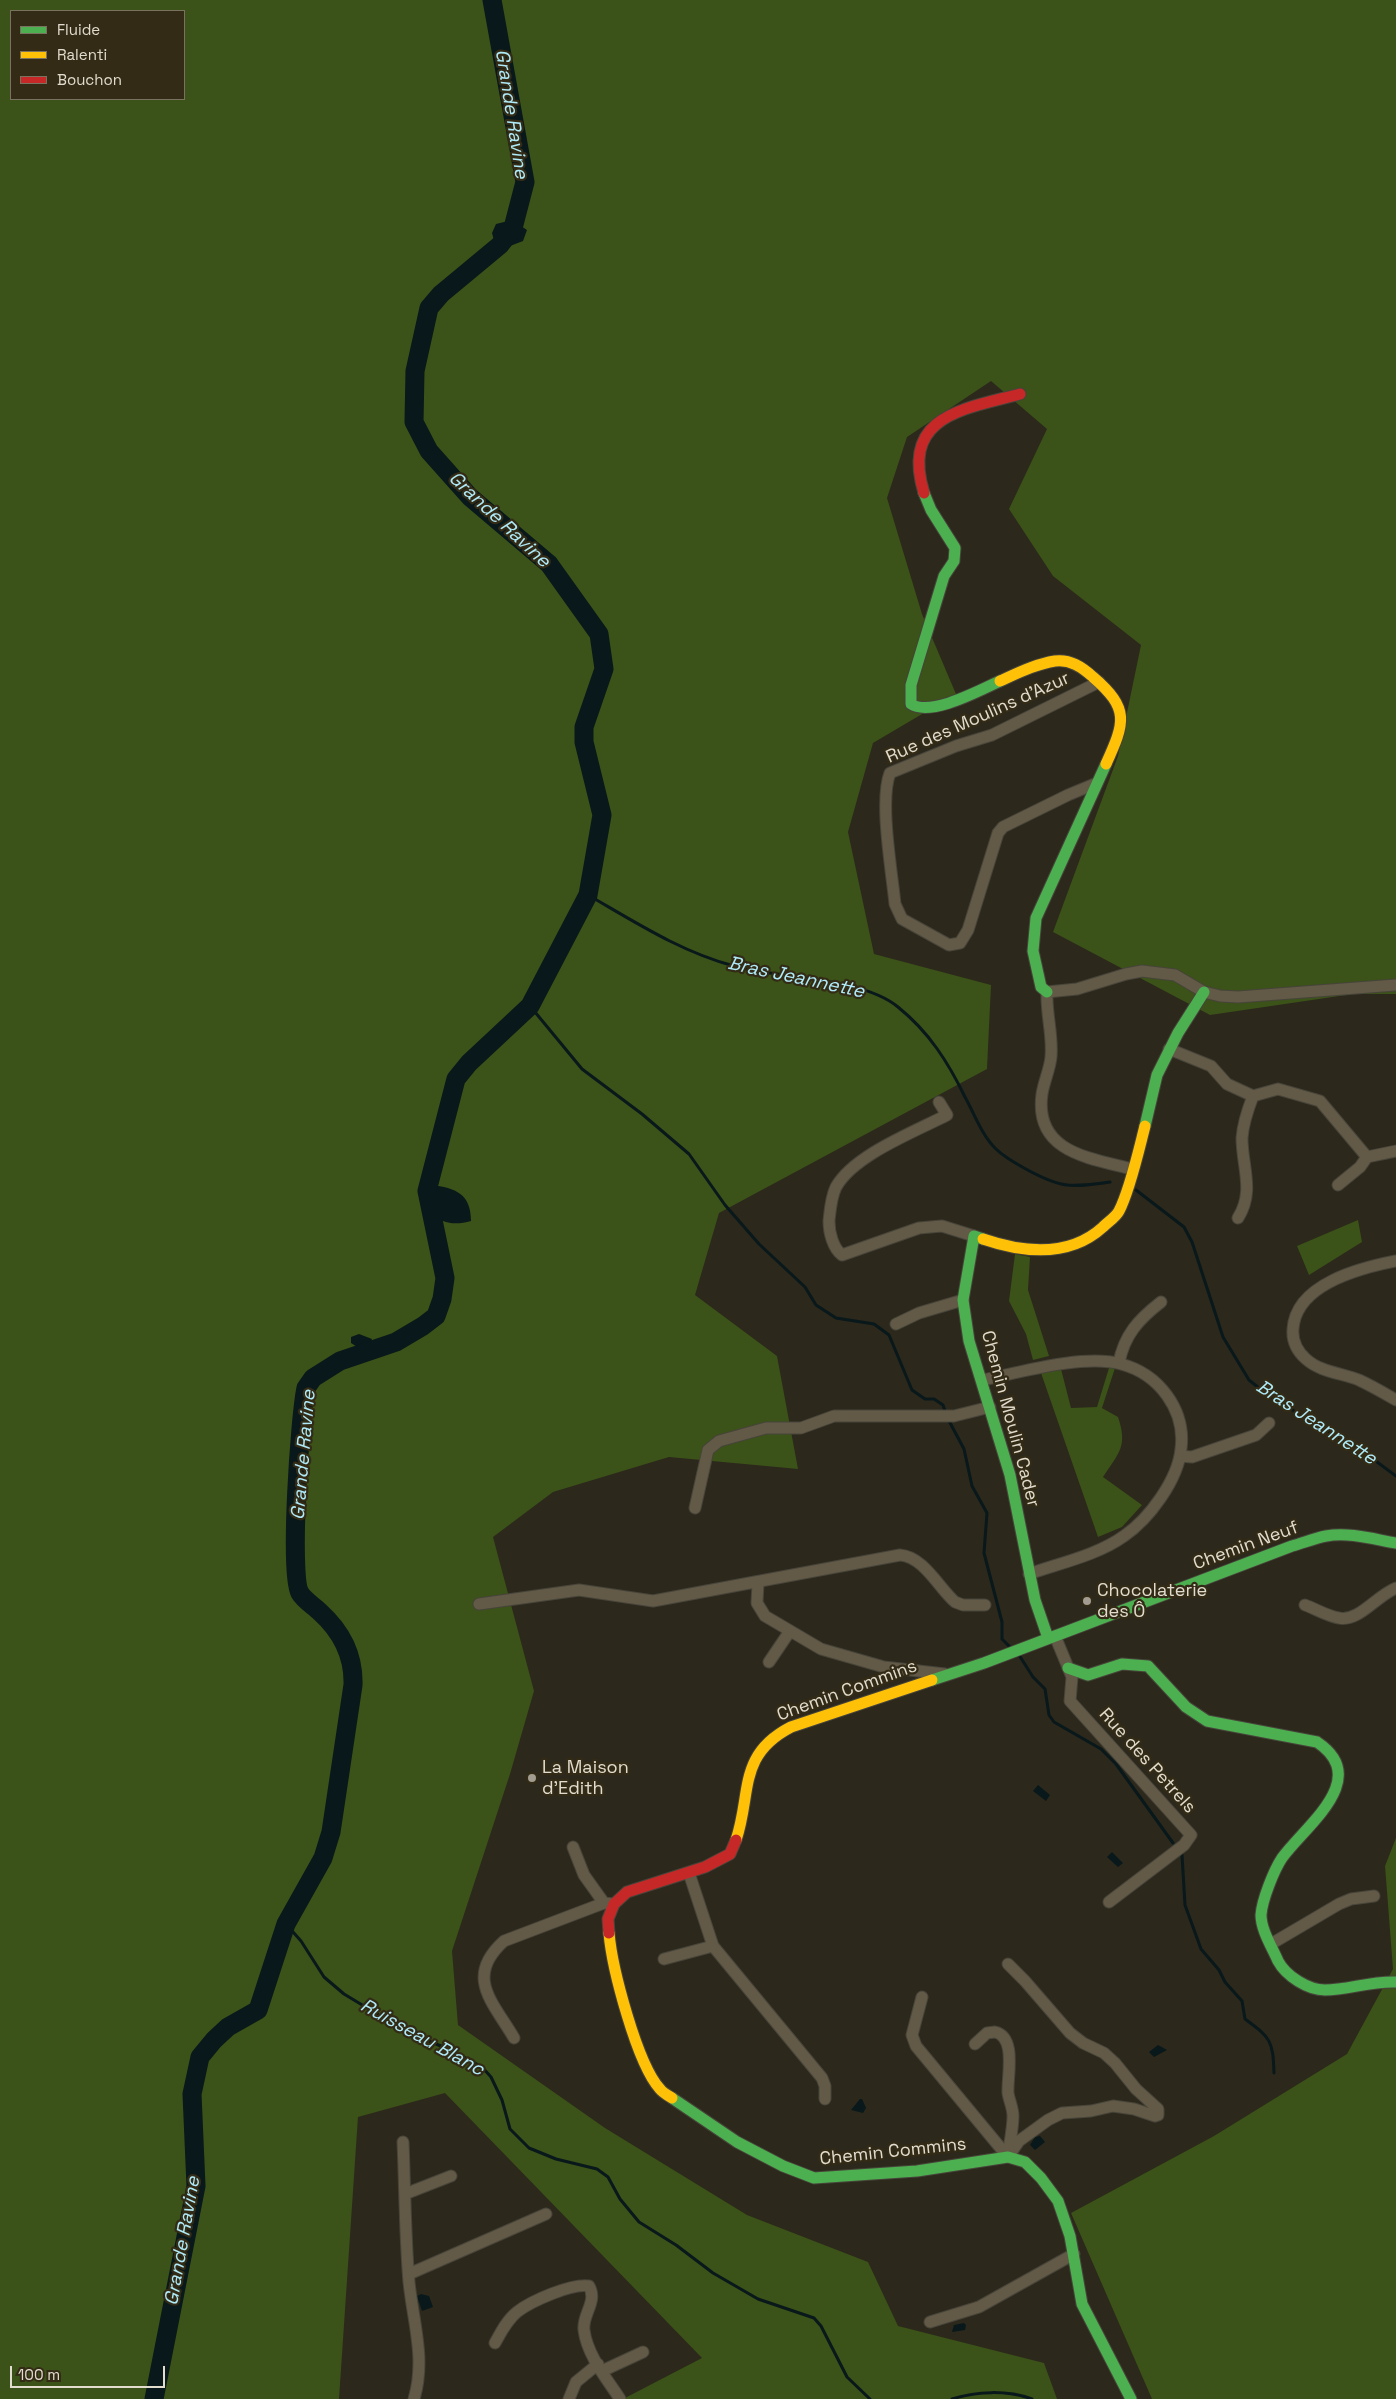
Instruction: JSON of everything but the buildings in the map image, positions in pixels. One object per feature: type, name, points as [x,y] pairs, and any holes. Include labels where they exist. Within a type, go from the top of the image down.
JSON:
[{"type":"street","points":[[1020,394],[942,419],[930,427],[922,445],[918,463],[920,484],[938,526],[955,548],[954,561],[944,576],[911,685],[911,704],[917,708],[937,707],[990,688],[1051,660],[1070,662],[1116,697],[1122,716],[1118,735],[1036,918],[1033,951],[1042,987],[1047,992],[1051,1058],[1042,1095],[1041,1115],[1047,1132],[1061,1146],[1077,1153],[1132,1169]]},
{"type":"street","name":"Rue des Moulins d'Azur","points":[[1097,783],[1068,794],[1004,827],[998,833],[968,930],[960,943],[954,946],[949,945],[902,919],[898,914],[895,904],[887,822],[886,783],[890,773],[956,746],[992,735],[1098,682]]},
{"type":"street","points":[[1047,992],[1078,989],[1142,971],[1175,975],[1204,992],[1220,996],[1238,997],[1396,985]]},
{"type":"street","points":[[939,1102],[947,1115],[851,1168],[835,1188],[830,1210],[829,1226],[836,1250],[842,1255],[919,1228],[942,1226],[995,1243],[1029,1250],[1057,1250],[1073,1245],[1094,1235],[1119,1212],[1138,1155],[1157,1075],[1169,1049],[1204,992]]},
{"type":"street","points":[[1169,1049],[1211,1066],[1227,1084],[1253,1096],[1278,1088],[1320,1102],[1367,1157]]},
{"type":"street","points":[[1238,1218],[1248,1198],[1242,1138],[1245,1116],[1253,1096]]},
{"type":"street","points":[[1338,1185],[1360,1167],[1367,1157],[1396,1151]]},
{"type":"street","name":"Chemin Moulin Cader","points":[[974,1236],[964,1300],[969,1341],[1010,1474],[1034,1600],[1052,1637]]},
{"type":"street","points":[[1396,1261],[1354,1271],[1314,1292],[1298,1310],[1293,1323],[1292,1335],[1296,1348],[1307,1360],[1328,1370],[1358,1380],[1396,1400]]},
{"type":"street","points":[[896,1324],[919,1313],[964,1300]]},
{"type":"street","points":[[1119,1363],[1126,1337],[1145,1315],[1161,1302]]},
{"type":"street","points":[[982,1380],[1076,1363],[1119,1363],[1152,1379],[1166,1392],[1182,1430],[1180,1456],[1163,1494],[1145,1518],[1126,1535],[1112,1544],[1029,1574]]},
{"type":"street","points":[[695,1508],[708,1450],[719,1442],[766,1428],[802,1428],[834,1416],[954,1416],[990,1407]]},
{"type":"street","points":[[1180,1456],[1192,1457],[1256,1435],[1269,1423]]},
{"type":"street","name":"Chemin Neuf","points":[[1005,1655],[1292,1546],[1326,1536],[1355,1535],[1396,1543]]},
{"type":"street","points":[[479,1604],[579,1590],[653,1601],[908,1556],[919,1563],[955,1602],[963,1605],[985,1605]]},
{"type":"street","points":[[758,1583],[757,1603],[759,1610],[765,1616],[832,1653],[884,1667],[947,1674]]},
{"type":"street","points":[[1305,1605],[1335,1617],[1348,1618],[1360,1613],[1378,1596],[1396,1588]]},
{"type":"street","points":[[769,1662],[790,1631]]},
{"type":"street","name":"Rue des Petrels","points":[[1052,1637],[1072,1677],[1070,1701],[1191,1835],[1184,1844],[1109,1902]]},
{"type":"street","name":"Chemin Commins","points":[[514,2038],[484,1984],[484,1967],[489,1956],[504,1941],[609,1903],[627,1892],[706,1867],[730,1854],[737,1838],[747,1782],[755,1759],[774,1736],[808,1721],[1005,1655]]},
{"type":"street","points":[[1068,1668],[1088,1675],[1122,1664],[1148,1666],[1186,1707],[1207,1721],[1317,1742],[1332,1754],[1339,1771],[1340,1782],[1335,1795],[1281,1860],[1264,1899],[1261,1916],[1280,1964],[1300,1983],[1324,1990],[1378,1981],[1396,1982]]},
{"type":"street","points":[[573,1847],[587,1880],[609,1903]]},
{"type":"street","points":[[689,1873],[713,1946],[822,2078],[825,2086],[825,2098]]},
{"type":"street","points":[[1271,1944],[1339,1904],[1351,1899],[1374,1896]]},
{"type":"street","name":"Chemin Commins","points":[[609,1903],[608,1919],[611,1952],[640,2055],[660,2089],[689,2111],[737,2142],[783,2166],[808,2176],[823,2179],[917,2171],[1008,2156]]},
{"type":"street","points":[[664,1959],[713,1946]]},
{"type":"street","points":[[1008,1964],[1070,2033],[1083,2043],[1104,2052],[1115,2063],[1136,2090],[1158,2110],[1158,2114],[1155,2116],[1134,2109],[1113,2106],[1091,2111],[1062,2113],[1019,2141],[1008,2156]]},
{"type":"street","points":[[922,1998],[912,2035],[916,2046],[1008,2156],[1025,2162],[1058,2201],[1074,2254],[1082,2304],[1131,2399]]},
{"type":"street","points":[[975,2044],[987,2033],[995,2032],[1002,2036],[1007,2046],[1010,2063],[1008,2094],[1013,2116],[1008,2156]]},
{"type":"street","points":[[403,2142],[409,2274],[420,2352],[418,2388],[414,2399]]},
{"type":"street","points":[[405,2194],[451,2176]]},
{"type":"street","points":[[409,2274],[546,2214]]},
{"type":"street","points":[[930,2322],[978,2307],[1074,2254]]},
{"type":"street","points":[[495,2344],[506,2323],[517,2312],[573,2287],[589,2286],[592,2302],[584,2330],[589,2348],[620,2399]]},
{"type":"street","points":[[570,2399],[576,2382],[600,2367],[643,2352]]},
{"type":"green space","points":[[0,0],[1396,0],[1396,994],[1353,994],[1210,1015],[1053,932],[1118,756],[1141,645],[1053,576],[1009,509],[1047,429],[991,381],[907,437],[887,498],[922,614],[956,694],[873,743],[848,832],[874,954],[991,985],[987,1069],[719,1213],[695,1295],[777,1356],[798,1469],[669,1457],[553,1492],[493,1537],[534,1691],[510,1774],[452,1951],[458,2025],[605,2128],[747,2215],[868,2262],[898,2326],[1044,2363],[1057,2399],[623,2399],[702,2358],[445,2093],[358,2117],[339,2399],[0,2399]]},
{"type":"green space","points":[[1358,1220],[1362,1242],[1309,1275],[1297,1246]]},
{"type":"green space","points":[[1015,1254],[1030,1257],[1028,1290],[1049,1356],[1033,1360],[1026,1334],[1009,1301]]},
{"type":"green space","points":[[1109,1368],[1115,1368],[1102,1408],[1118,1417],[1122,1442],[1117,1455],[1103,1477],[1142,1505],[1122,1527],[1098,1537],[1041,1373],[1061,1369],[1071,1408],[1097,1407]]},
{"type":"green space","points":[[1396,1838],[1396,2399],[1152,2399],[1071,2213],[1214,2136],[1347,2054],[1393,1969],[1385,1866]]},
{"type":"shaded area","points":[[512,220],[527,230],[523,241],[510,246],[495,244],[492,233],[496,224]]},
{"type":"shaded area","points":[[431,1185],[448,1188],[460,1194],[468,1204],[471,1221],[452,1223],[437,1218],[427,1206],[422,1188]]},
{"type":"shaded area","points":[[359,1334],[372,1339],[369,1350],[362,1350],[351,1343],[351,1337]]},
{"type":"shaded area","points":[[1038,1785],[1050,1795],[1046,1801],[1033,1791]]},
{"type":"shaded area","points":[[1112,1852],[1123,1863],[1118,1867],[1107,1857]]},
{"type":"shaded area","points":[[1158,2045],[1167,2050],[1154,2057],[1149,2052]]},
{"type":"shaded area","points":[[862,2099],[866,2108],[863,2113],[851,2110]]},
{"type":"shaded area","points":[[1040,2136],[1045,2142],[1035,2150],[1030,2145],[1035,2137]]},
{"type":"shaded area","points":[[421,2294],[429,2296],[433,2307],[422,2311],[417,2296]]},
{"type":"shaded area","points":[[964,2323],[966,2325],[965,2330],[952,2332],[954,2325]]},
{"type":"waterway","name":"Grande Ravine","points":[[154,2399],[196,2186],[192,2094],[200,2057],[228,2027],[258,2010],[286,1924],[323,1858],[331,1832],[353,1685],[353,1674],[349,1654],[340,1636],[328,1620],[302,1596],[297,1580],[295,1527],[301,1429],[306,1388],[313,1378],[340,1361],[396,1342],[436,1316],[442,1299],[445,1278],[427,1191],[456,1079],[469,1063],[530,1006],[588,895],[602,815],[584,742],[584,727],[604,669],[599,634],[549,564],[470,497],[429,451],[414,422],[415,371],[429,308],[441,294],[500,245],[513,228],[525,182],[492,0]]},
{"type":"waterway","name":"Bras Jeannette","points":[[588,895],[677,945],[714,960],[753,970],[842,984],[883,997],[909,1017],[937,1048],[952,1072],[982,1131],[999,1152],[1024,1168],[1056,1183],[1084,1185],[1110,1182]]},
{"type":"waterway","points":[[530,1006],[582,1069],[642,1114],[689,1154],[725,1205],[759,1244],[805,1287],[816,1305],[836,1318],[874,1324],[889,1335],[912,1390],[925,1399],[934,1399],[943,1405],[946,1414]]},
{"type":"waterway","name":"Bras Jeannette","points":[[1136,1190],[1184,1227],[1192,1242],[1223,1337],[1249,1380],[1269,1396],[1365,1453],[1396,1476]]},
{"type":"waterway","points":[[948,1419],[964,1449],[972,1486],[987,1513],[984,1553],[1002,1622],[1002,1639],[1011,1648]]},
{"type":"waterway","points":[[1019,1655],[1033,1677],[1045,1689],[1049,1715],[1054,1722],[1101,1749],[1116,1764],[1173,1843]]},
{"type":"waterway","points":[[1182,1855],[1185,1905],[1201,1949],[1219,1970],[1225,1982],[1242,2001],[1245,2019],[1269,2041],[1273,2054],[1274,2073]]},
{"type":"waterway","name":"Ruisseau Blanc","points":[[286,1924],[301,1941],[324,1977],[344,1994],[407,2032],[453,2051],[482,2067],[491,2077],[502,2100],[510,2129],[529,2148],[556,2159],[597,2169],[608,2177],[620,2199],[639,2222],[676,2245],[713,2273],[758,2299],[814,2318],[821,2326],[847,2377],[870,2399]]},
{"type":"waterway","name":"Ruisseau Blanc","points":[[952,2399],[982,2393],[1012,2394],[1032,2399]]},
{"type":"traffic: fast","points":[[924,493],[931,510],[955,548],[954,561],[944,576],[911,685],[911,704],[920,707],[943,705],[1000,681]]},
{"type":"traffic: fast","points":[[1047,992],[1041,987],[1033,951],[1036,918],[1106,764]]},
{"type":"traffic: fast","points":[[1145,1126],[1157,1075],[1178,1033],[1204,992]]},
{"type":"traffic: fast","points":[[983,1239],[974,1236],[963,1300],[969,1341],[1010,1475],[1035,1600],[1048,1638]]},
{"type":"traffic: fast","points":[[932,1680],[984,1663],[1292,1546],[1318,1538],[1352,1535],[1396,1543]]},
{"type":"traffic: fast","points":[[1068,1668],[1088,1675],[1122,1664],[1148,1666],[1186,1707],[1207,1721],[1317,1742],[1332,1756],[1338,1771],[1336,1786],[1329,1802],[1318,1817],[1279,1863],[1264,1901],[1261,1921],[1282,1967],[1292,1977],[1305,1985],[1325,1990],[1396,1982]]},
{"type":"traffic: fast","points":[[672,2098],[737,2142],[783,2166],[814,2178],[917,2171],[1008,2157],[1025,2162],[1041,2178],[1058,2201],[1070,2236],[1082,2304],[1131,2399]]},
{"type":"traffic: slow","points":[[1000,681],[1020,672],[1055,661],[1066,661],[1089,673],[1113,698],[1120,717],[1117,737],[1106,764]]},
{"type":"traffic: slow","points":[[983,1239],[1030,1250],[1046,1250],[1076,1244],[1090,1237],[1119,1211],[1130,1181],[1145,1126]]},
{"type":"traffic: slow","points":[[736,1840],[741,1823],[749,1776],[762,1750],[774,1738],[791,1727],[932,1680]]},
{"type":"traffic: slow","points":[[609,1933],[620,1991],[643,2059],[651,2077],[661,2090],[672,2098]]},
{"type":"traffic: jam","points":[[924,493],[919,467],[921,447],[929,431],[942,420],[959,411],[1020,394]]},
{"type":"traffic: jam","points":[[609,1933],[608,1919],[614,1904],[627,1892],[705,1867],[730,1854],[736,1840]]},
{"type":"place","name":"Chocolaterie des Ô","points":[[1087,1601]]},
{"type":"place","name":"La Maison d'Edith","points":[[532,1778]]}]
